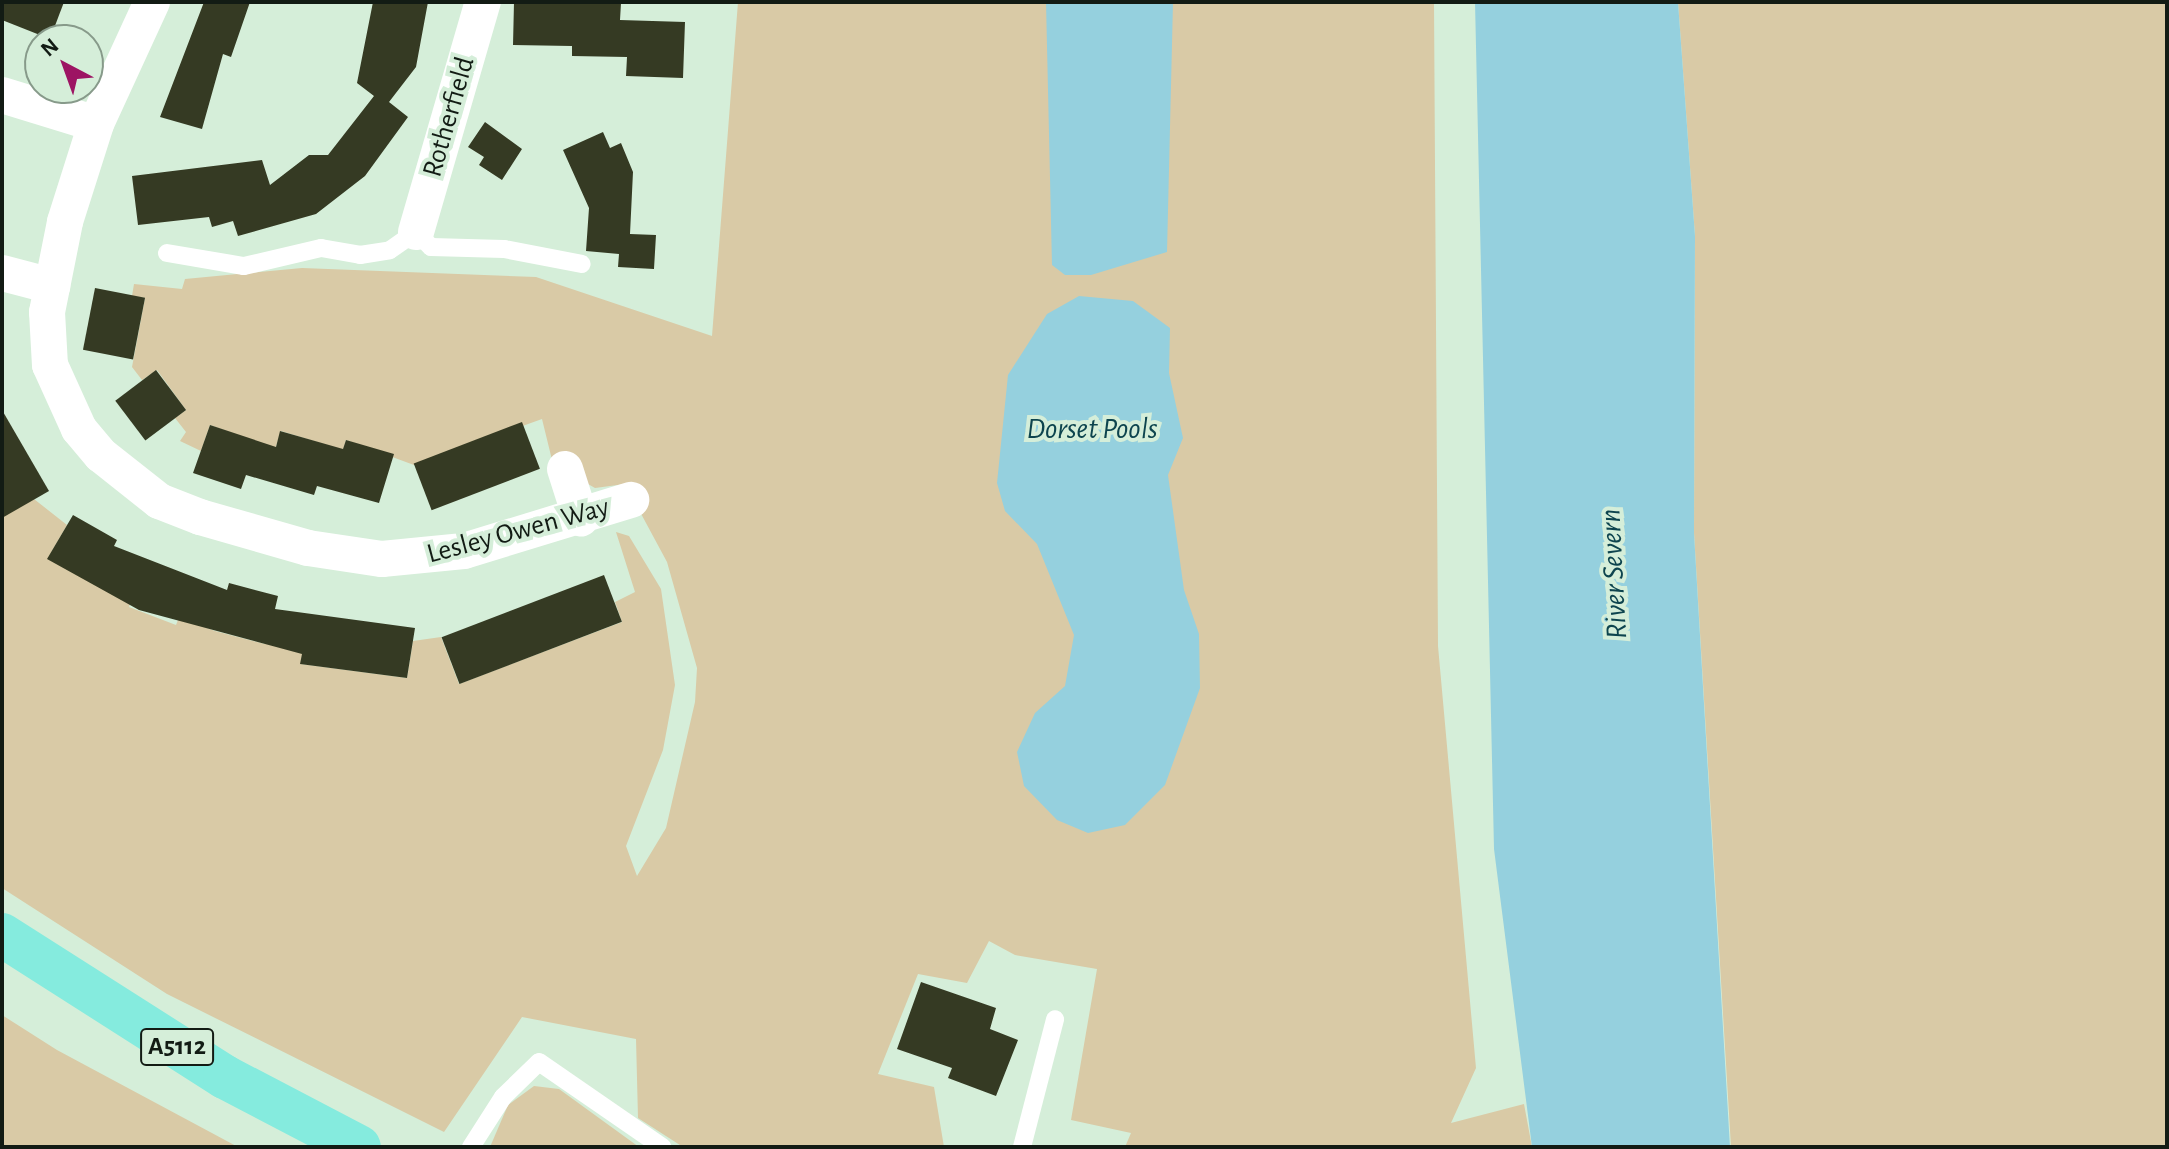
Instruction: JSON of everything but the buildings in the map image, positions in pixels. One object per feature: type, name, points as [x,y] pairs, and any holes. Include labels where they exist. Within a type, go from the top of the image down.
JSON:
[{"type":"main road","name":"A5112","points":[[2,935],[225,1077],[359,1147]]},
{"type":"street","name":"Lesley Owen Way","points":[[152,2],[96,124],[52,286],[44,337],[62,397],[101,455],[159,501],[308,548],[382,559],[464,551],[581,519],[631,500]]},
{"type":"street","name":"Rotherfield","points":[[416,232],[483,2]]},
{"type":"street","points":[[2,95],[96,124]]},
{"type":"street","points":[[2,273],[52,286]]},
{"type":"street","points":[[565,469],[581,519]]},
{"type":"lane","points":[[167,253],[244,266],[321,248],[360,255],[390,250],[416,232],[431,247],[504,249],[582,264]]},
{"type":"lane","points":[[1022,1147],[1055,1019]]},
{"type":"lane","points":[[471,1147],[503,1097],[539,1062],[662,1147]]},
{"type":"shaded area","points":[[738,2],[1434,2],[1438,646],[1476,1068],[1451,1123],[1524,1104],[1532,1147],[1125,1147],[1131,1133],[1071,1120],[1097,969],[1015,955],[989,941],[967,983],[918,974],[878,1074],[934,1087],[944,1147],[683,1147],[638,1118],[636,1039],[522,1017],[444,1132],[167,994],[2,888],[2,513],[34,499],[67,525],[48,558],[140,578],[129,607],[176,625],[188,595],[197,624],[215,631],[265,644],[305,631],[301,664],[407,678],[413,641],[441,637],[459,684],[622,622],[615,602],[635,592],[616,532],[629,536],[661,589],[675,685],[663,750],[626,846],[637,876],[666,828],[695,702],[697,668],[667,562],[625,484],[595,488],[553,464],[542,419],[414,465],[346,440],[343,450],[281,431],[275,449],[210,425],[201,451],[180,441],[186,432],[175,418],[186,410],[157,370],[142,380],[132,367],[145,298],[132,296],[134,284],[182,289],[185,279],[302,268],[536,277],[712,336]]},
{"type":"shaded area","points":[[1678,2],[2167,2],[2167,1147],[1731,1147],[1694,533],[1695,236]]},
{"type":"shaded area","points":[[2,1015],[57,1050],[238,1147],[2,1147]]},
{"type":"shaded area","points":[[534,1086],[559,1089],[639,1147],[490,1147],[508,1105]]},
{"type":"water","points":[[1046,2],[1173,2],[1167,252],[1091,275],[1065,275],[1052,265]]},
{"type":"water","name":"River Severn","points":[[1475,2],[1678,2],[1695,236],[1694,533],[1730,1147],[1532,1147],[1494,849]]},
{"type":"water","name":"Dorset Pools","points":[[1079,296],[1133,301],[1170,328],[1169,373],[1183,438],[1168,475],[1184,590],[1199,634],[1200,688],[1165,785],[1125,825],[1088,833],[1057,820],[1024,786],[1017,752],[1035,713],[1065,686],[1074,635],[1037,544],[1005,511],[997,483],[1008,375],[1047,314]]}]
